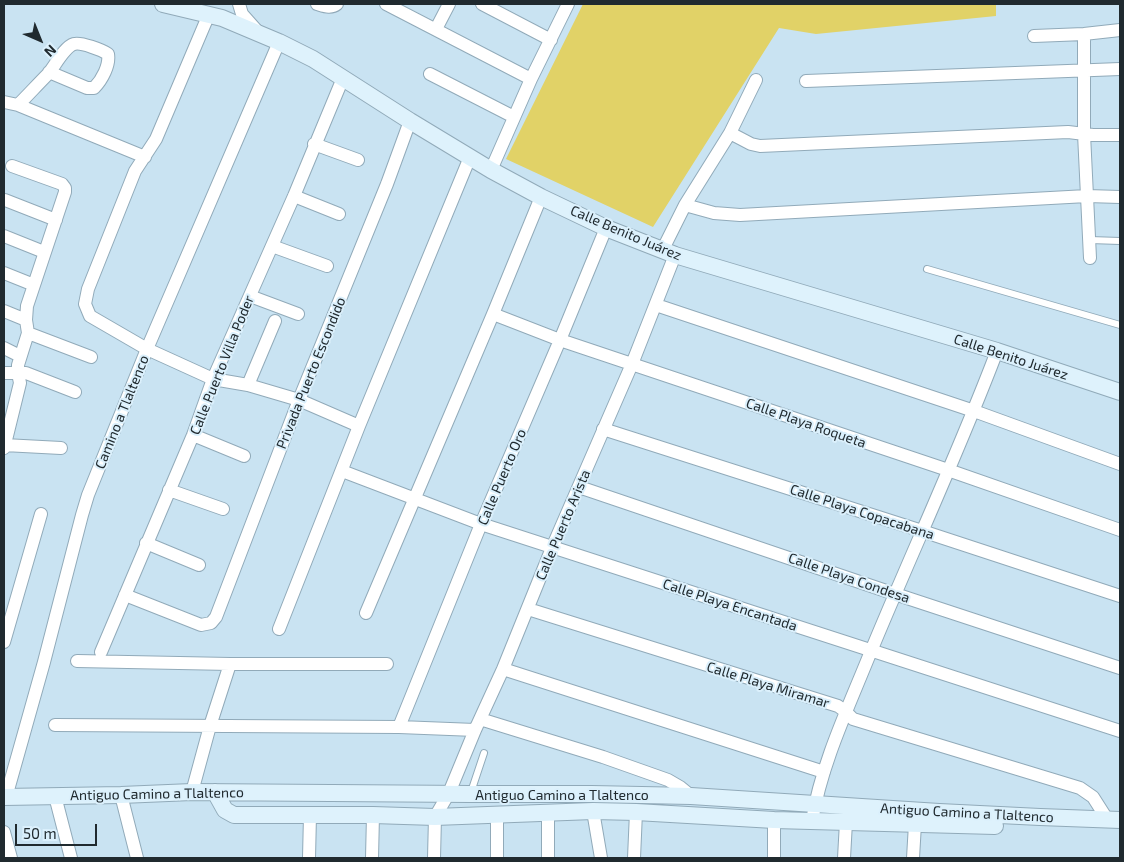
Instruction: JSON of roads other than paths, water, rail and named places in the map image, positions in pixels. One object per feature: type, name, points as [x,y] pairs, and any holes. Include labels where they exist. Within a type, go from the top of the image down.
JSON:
[{"type":"street","name":"Calle Benito Juárez","points":[[162,4],[222,18],[279,42],[313,59],[491,170],[541,197],[606,228],[669,253],[997,351],[1120,392]]},
{"type":"street","points":[[239,4],[242,14],[258,33]]},
{"type":"street","points":[[317,4],[328,7],[337,4]]},
{"type":"street","points":[[386,4],[531,79]]},
{"type":"street","points":[[436,29],[449,4]]},
{"type":"street","points":[[482,4],[551,40]]},
{"type":"street","points":[[491,170],[531,79],[568,4]]},
{"type":"street","points":[[209,14],[156,139],[135,171],[88,289],[85,304],[90,316],[147,349],[214,379],[248,385],[299,400],[359,426]]},
{"type":"street","points":[[1034,36],[1120,30]]},
{"type":"street","points":[[1084,34],[1084,134],[1090,258]]},
{"type":"street","name":"Camino a Tlaltenco","points":[[5,797],[44,662],[88,495],[147,349],[279,42]]},
{"type":"street","points":[[18,106],[67,49],[74,44],[80,44],[108,54],[109,60],[99,84],[94,88],[87,88],[49,72]]},
{"type":"street","points":[[806,82],[1120,69]]},
{"type":"street","points":[[430,74],[514,117]]},
{"type":"street","name":"Calle Puerto Villa Poder","points":[[101,652],[193,435],[214,379],[343,78]]},
{"type":"street","name":"Calle Puerto Arista","points":[[435,817],[449,793],[477,724],[503,669],[552,548],[632,364],[656,305],[669,253],[685,205],[730,133],[756,80]]},
{"type":"street","points":[[4,102],[145,157]]},
{"type":"street","name":"Privada Puerto Escondido","points":[[125,595],[201,625],[211,623],[216,617],[299,400],[410,121]]},
{"type":"street","points":[[730,133],[751,144],[760,146],[1068,132],[1120,135]]},
{"type":"street","points":[[314,144],[358,160]]},
{"type":"street","points":[[279,628],[359,426],[470,157]]},
{"type":"street","points":[[12,166],[62,184],[65,188],[27,306],[26,320],[28,333],[18,365],[20,383],[4,446],[60,448]]},
{"type":"street","points":[[294,196],[339,214]]},
{"type":"street","points":[[685,205],[714,213],[740,215],[1087,196],[1120,198]]},
{"type":"street","points":[[366,614],[541,197]]},
{"type":"street","points":[[5,200],[56,220]]},
{"type":"street","name":"Calle Puerto Oro","points":[[399,727],[481,524],[606,228]]},
{"type":"street","points":[[4,236],[44,252]]},
{"type":"street","points":[[272,246],[327,266]]},
{"type":"street","points":[[4,273],[34,285]]},
{"type":"street","points":[[250,296],[298,314]]},
{"type":"street","points":[[656,305],[974,410],[1120,464]]},
{"type":"street","points":[[4,311],[26,320]]},
{"type":"street","name":"Calle Playa Roqueta","points":[[493,314],[560,340],[948,470],[1120,530]]},
{"type":"street","points":[[248,385],[275,321]]},
{"type":"street","points":[[28,333],[91,357]]},
{"type":"street","points":[[4,348],[20,356]]},
{"type":"street","points":[[813,813],[824,772],[846,712],[974,410],[997,351]]},
{"type":"street","points":[[4,373],[26,374],[75,392]]},
{"type":"street","name":"Calle Playa Copacabana","points":[[603,429],[922,530],[1120,596]]},
{"type":"street","points":[[193,435],[244,456]]},
{"type":"street","name":"Calle Playa Encantada","points":[[342,471],[481,524],[552,548],[1120,731]]},
{"type":"street","name":"Calle Playa Condesa","points":[[579,487],[1120,668]]},
{"type":"street","points":[[169,490],[223,509]]},
{"type":"street","points":[[4,642],[41,514]]},
{"type":"street","points":[[146,543],[199,565]]},
{"type":"street","name":"Calle Playa Miramar","points":[[528,609],[838,706],[853,719],[1080,788],[1093,797],[1114,819]]},
{"type":"street","points":[[77,661],[230,664],[387,664]]},
{"type":"street","points":[[192,792],[210,726],[230,664]]},
{"type":"street","points":[[503,669],[824,772]]},
{"type":"street","points":[[55,725],[399,727],[477,724],[603,757],[668,780],[691,796]]},
{"type":"street","name":"Antiguo Camino a Tlaltenco","points":[[5,797],[192,792],[592,794],[691,796],[813,813],[1040,822],[1114,819]]},
{"type":"street","points":[[215,792],[225,810],[234,815],[435,817],[593,811],[774,820],[813,813],[846,822],[915,824],[939,818]]},
{"type":"street","points":[[121,795],[137,858]]},
{"type":"street","points":[[55,796],[71,858]]},
{"type":"street","points":[[593,811],[601,858]]},
{"type":"street","points":[[634,858],[636,812]]},
{"type":"street","points":[[548,813],[548,858]]},
{"type":"street","points":[[497,814],[497,858]]},
{"type":"street","points":[[372,858],[373,815]]},
{"type":"street","points":[[309,858],[310,816]]},
{"type":"street","points":[[434,858],[435,817]]},
{"type":"street","points":[[774,820],[774,858]]},
{"type":"street","points":[[844,858],[846,822]]},
{"type":"street","points":[[1040,822],[1120,830]]},
{"type":"street","points":[[913,858],[915,824]]},
{"type":"street","points":[[4,832],[11,858]]},
{"type":"lane","points":[[1090,240],[1120,241]]},
{"type":"lane","points":[[927,269],[1120,326]]},
{"type":"lane","points":[[470,794],[484,753]]}]
